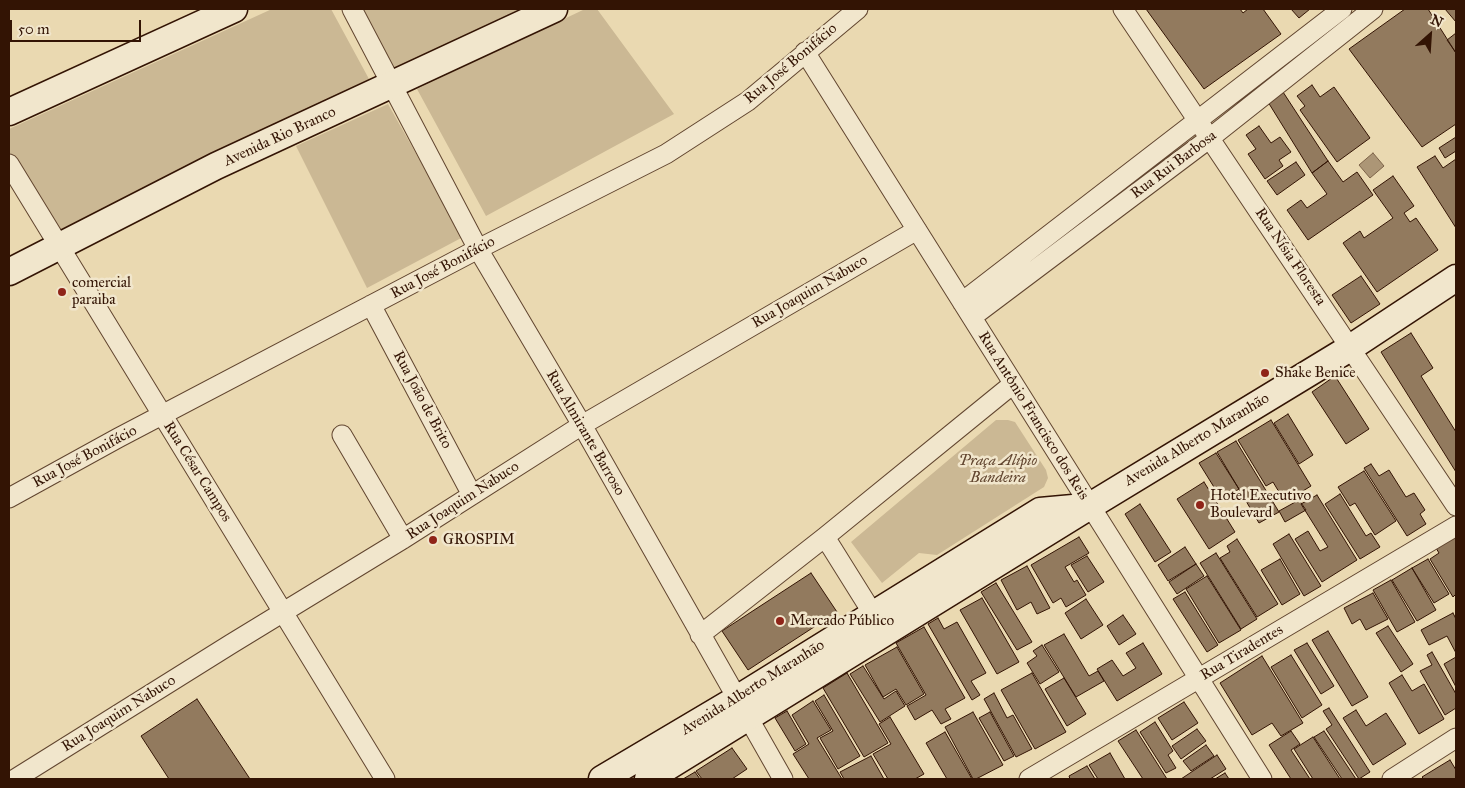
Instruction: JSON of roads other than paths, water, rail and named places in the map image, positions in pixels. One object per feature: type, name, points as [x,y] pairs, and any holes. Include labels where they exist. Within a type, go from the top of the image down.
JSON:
[{"type":"main road","points":[[9,112],[234,9]]},
{"type":"main road","name":"Avenida Rio Branco","points":[[9,272],[216,166],[554,9]]},
{"type":"main road","name":"Avenida Alberto Maranhão","points":[[602,779],[743,708],[879,624],[1040,511],[1090,506],[1350,348],[1456,278]]},
{"type":"main road","name":"Avenida Alberto Maranhão","points":[[648,779],[743,708]]},
{"type":"street","name":"Rua Almirante Barroso","points":[[352,9],[478,249],[582,425],[700,635],[784,779]]},
{"type":"street","name":"Rua José Bonifácio","points":[[9,498],[118,438],[478,249],[666,154],[748,101],[858,9]]},
{"type":"street","name":"Rua Nísia Floresta","points":[[1123,9],[1456,506]]},
{"type":"street","name":"Rua Rui Barbosa","points":[[967,310],[1068,222],[1342,9]]},
{"type":"street","name":"Rua Rui Barbosa","points":[[967,310],[1078,237],[1210,138],[1373,9]]},
{"type":"street","points":[[1295,46],[1306,62]]},
{"type":"street","name":"Rua Antônio Francisco dos Reis","points":[[805,52],[1262,779]]},
{"type":"street","name":"Rua César Campos","points":[[9,164],[385,779]]},
{"type":"street","points":[[1068,222],[1078,237]]},
{"type":"street","name":"Rua Joaquim Nabuco","points":[[14,779],[403,539],[582,425],[917,230]]},
{"type":"street","name":"Rua João de Brito","points":[[371,306],[472,495]]},
{"type":"street","points":[[700,635],[825,537],[1013,384]]},
{"type":"street","points":[[342,435],[403,539]]},
{"type":"street","name":"Rua Tiradentes","points":[[1029,779],[1456,526]]},
{"type":"street","points":[[825,537],[879,624]]},
{"type":"street","points":[[1392,779],[1456,738]]},
{"type":"place","name":"comercial paraiba","points":[[62,292]]},
{"type":"place","name":"Shake Benice","points":[[1265,373]]},
{"type":"place","name":"Hotel Executivo Boulevard","points":[[1200,505]]},
{"type":"place","name":"GROSPIM","points":[[433,540]]},
{"type":"place","name":"Mercado Público","points":[[780,621]]},
{"type":"park label","name":"Praça Alípio Bandeira","points":[[998,470]]}]
